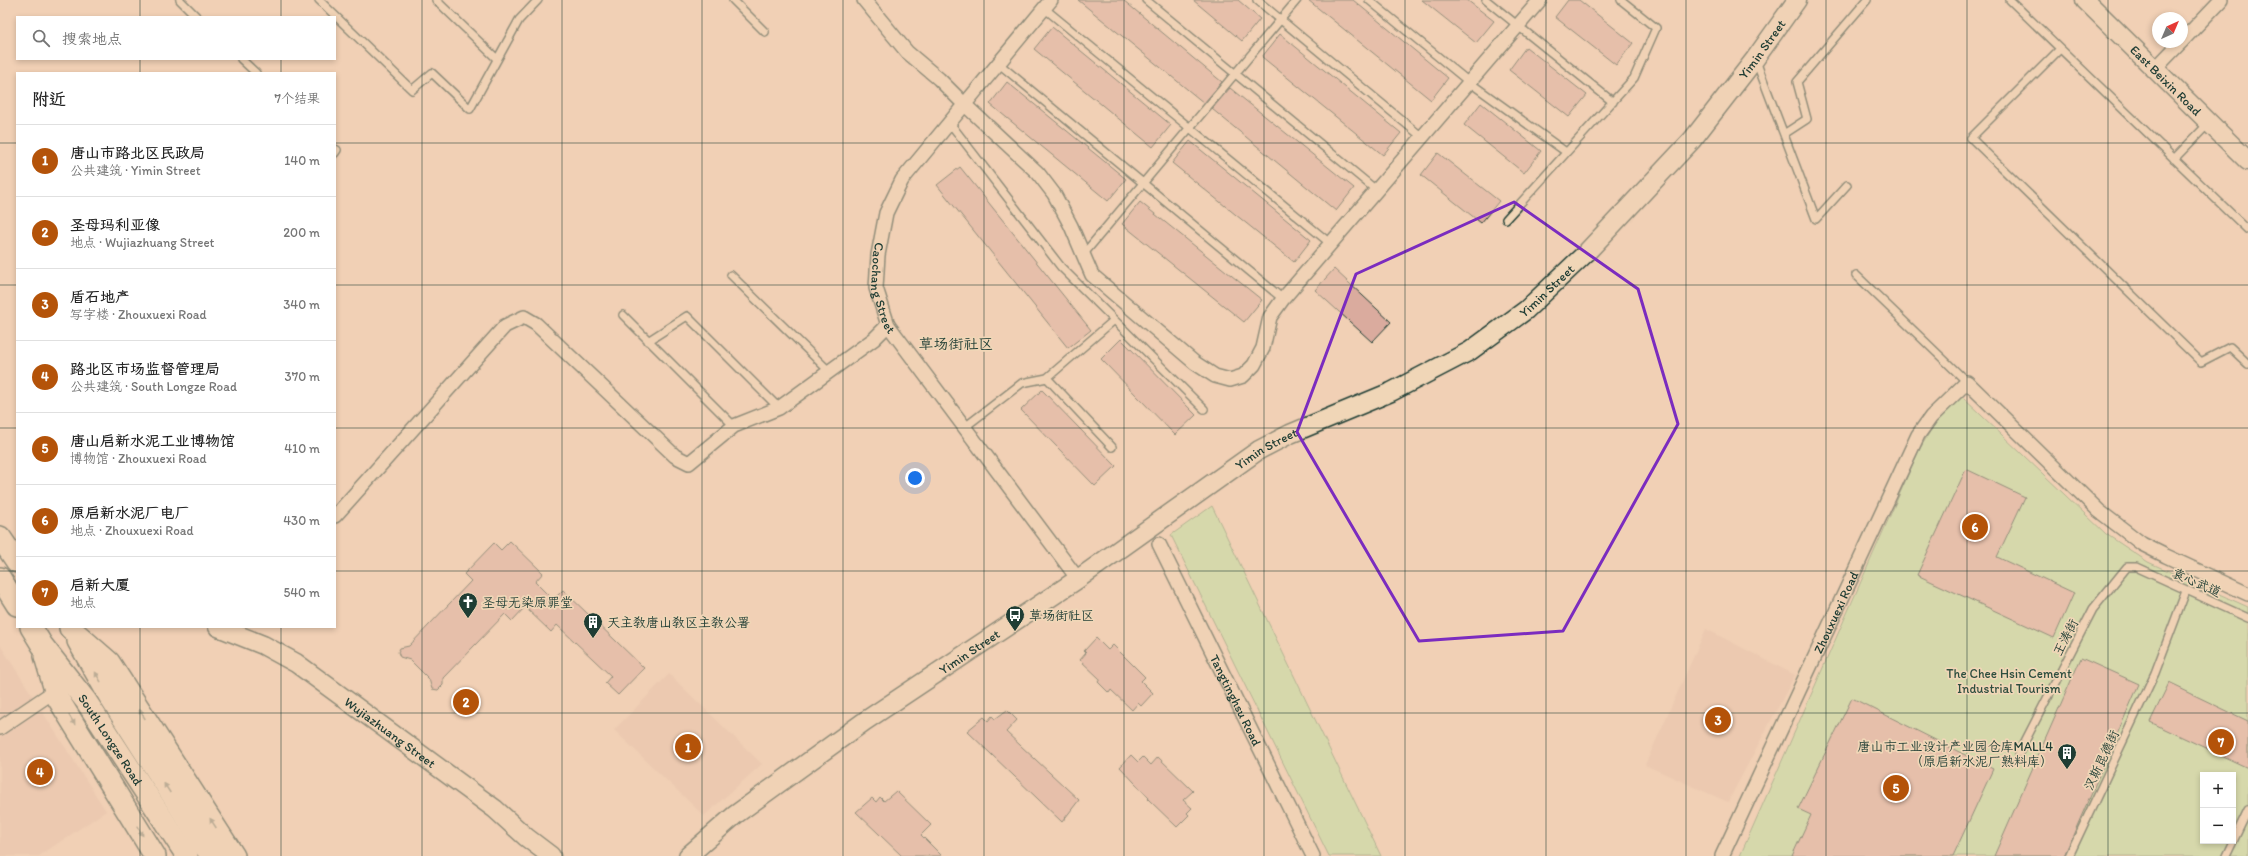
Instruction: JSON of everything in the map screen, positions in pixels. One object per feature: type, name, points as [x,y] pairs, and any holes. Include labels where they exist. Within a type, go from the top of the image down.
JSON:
[{"type":"main road","points":[[0,537],[16,555]]},
{"type":"main road","points":[[0,578],[16,603]]},
{"type":"main road","name":"South Longze Road","points":[[32,628],[42,645],[86,701],[187,856]]},
{"type":"main road","points":[[71,628],[110,662],[234,856]]},
{"type":"main road","name":"South Longze Road","points":[[71,628],[111,699],[211,856]]},
{"type":"main road","points":[[42,645],[57,697],[155,856]]},
{"type":"street","points":[[864,0],[907,52],[939,79],[1038,173],[1054,194],[1071,226],[1082,256],[1092,275],[1195,363],[1216,376],[1230,380],[1243,376],[1254,365],[1263,348],[1270,317],[1283,299],[1540,0]]},
{"type":"street","name":"Yimin Street","points":[[688,856],[735,815],[865,721],[1078,579],[1259,450],[1290,434],[1391,392],[1470,351],[1526,310],[1586,253],[1692,140],[1755,59],[1797,0]]},
{"type":"street","name":"East Beixin Road","points":[[2085,0],[2248,161]]},
{"type":"street","points":[[2188,34],[2221,0]]},
{"type":"street","name":"Caochang Street","points":[[1048,4],[902,180],[886,213],[878,255],[876,288],[888,325],[1078,579]]},
{"type":"street","points":[[2155,69],[2174,48]]},
{"type":"street","points":[[336,515],[505,326],[524,317],[536,324],[675,456],[689,463],[734,426],[779,408],[874,339],[888,325]]},
{"type":"street","points":[[1967,382],[2099,510],[2142,544],[2248,594]]},
{"type":"street","name":"Zhouxuexi Road","points":[[1722,856],[1918,434],[1931,417],[1967,382]]},
{"type":"street","name":"Tangtinghsu Road","points":[[1159,544],[1313,856]]},
{"type":"street","name":"Wujiazhuang Street","points":[[228,629],[263,645],[296,663],[495,809],[551,856]]},
{"type":"street","points":[[0,728],[56,690]]},
{"type":"lane","points":[[180,0],[196,16]]},
{"type":"lane","points":[[319,0],[336,16]]},
{"type":"lane","points":[[436,0],[497,59]]},
{"type":"lane","points":[[336,16],[412,90],[432,73],[470,110],[519,20],[538,0]]},
{"type":"lane","points":[[733,0],[765,32]]},
{"type":"lane","points":[[1146,0],[1376,190]]},
{"type":"lane","points":[[1257,0],[1422,137]]},
{"type":"lane","points":[[1082,256],[1296,0]]},
{"type":"lane","points":[[1369,0],[1469,82],[1566,152]]},
{"type":"lane","points":[[1486,0],[1613,102]]},
{"type":"lane","points":[[1506,219],[1634,78],[1656,28],[1621,0]]},
{"type":"lane","points":[[1784,134],[1806,119],[1797,82],[1867,0]]},
{"type":"lane","points":[[2010,0],[2248,230]]},
{"type":"lane","points":[[1048,4],[1190,127],[1331,244]]},
{"type":"lane","points":[[2060,49],[1971,138],[2201,362],[2230,347],[2248,364]]},
{"type":"lane","points":[[1755,59],[1816,219],[1847,185]]},
{"type":"lane","points":[[242,60],[255,72]]},
{"type":"lane","points":[[998,63],[1283,299]]},
{"type":"lane","points":[[949,122],[1061,268],[1113,321],[1204,409]]},
{"type":"lane","points":[[2174,159],[2209,122]]},
{"type":"lane","points":[[732,275],[830,372]]},
{"type":"lane","points":[[1856,275],[1967,382]]},
{"type":"lane","points":[[623,314],[648,341],[734,426]]},
{"type":"lane","points":[[648,341],[687,316],[779,408]]},
{"type":"lane","points":[[965,427],[1022,383],[1047,378],[1113,321]]},
{"type":"lane","points":[[1047,378],[1112,447]]},
{"type":"lane","name":"王涛街","points":[[2019,753],[2092,609],[2127,567],[2136,567]]},
{"type":"lane","name":"袁心武道","points":[[2136,567],[2248,618]]},
{"type":"lane","name":"汉斯昆德街","points":[[2069,856],[2155,673],[2186,591]]},
{"type":"lane","points":[[2226,856],[2248,810]]},
{"type":"highlighted area","points":[[1514,202],[1638,289],[1678,424],[1563,631],[1419,641],[1297,432],[1356,274]]},
{"type":"shaded area","points":[[1706,629],[1795,675],[1728,802],[1645,765]]},
{"type":"shaded area","points":[[0,645],[36,701],[0,726]]},
{"type":"shaded area","points":[[669,674],[762,764],[704,816],[614,730]]},
{"type":"shaded area","points":[[38,705],[106,811],[39,856],[0,856],[0,732]]},
{"type":"green space","name":"The Chee Hsin Cement Industrial Tourism","points":[[1961,396],[2106,534],[2148,562],[2248,607],[2248,856],[1740,856],[1919,450],[1937,420]]},
{"type":"green space","points":[[1212,506],[1381,856],[1329,856],[1171,535]]},
{"type":"building","points":[[1078,0],[1123,0],[1222,82],[1204,103]]},
{"type":"building","points":[[1193,0],[1238,0],[1260,19],[1242,41]]},
{"type":"building","points":[[1308,0],[1353,0],[1448,78],[1431,100]]},
{"type":"building","points":[[1422,0],[1467,0],[1494,21],[1476,43]]},
{"type":"building","points":[[1568,0],[1579,0],[1633,43],[1616,65],[1555,17]]},
{"type":"building","points":[[1052,27],[1171,125],[1153,147],[1034,49]]},
{"type":"building","points":[[1280,34],[1401,133],[1383,155],[1262,57]]},
{"type":"building","points":[[1526,47],[1587,95],[1569,117],[1509,70]]},
{"type":"building","points":[[1007,82],[1126,179],[1108,201],[990,104]]},
{"type":"building","points":[[1230,88],[1354,188],[1336,211],[1212,109]]},
{"type":"building","points":[[1481,103],[1541,151],[1524,173],[1464,125]]},
{"type":"building","points":[[1190,141],[1311,240],[1294,262],[1172,163]]},
{"type":"building","points":[[1438,153],[1499,201],[1481,223],[1421,175]]},
{"type":"building","points":[[960,167],[1091,330],[1068,348],[937,185]]},
{"type":"building","points":[[1140,202],[1262,300],[1244,322],[1122,224]]},
{"type":"building","points":[[1334,269],[1391,322],[1372,342],[1315,290]]},
{"type":"building","points":[[1121,339],[1196,415],[1175,435],[1101,359]]},
{"type":"building","points":[[1042,390],[1116,466],[1095,486],[1021,410]]},
{"type":"building","points":[[1966,469],[2025,497],[1997,557],[2074,593],[2054,638],[1917,575]]},
{"type":"building","points":[[510,541],[543,573],[535,582],[553,600],[563,590],[644,668],[618,695],[605,683],[611,676],[557,625],[551,632],[525,607],[512,621],[505,614],[443,678],[443,685],[438,690],[432,689],[429,679],[410,660],[400,657],[398,652],[400,648],[409,646],[471,581],[464,574],[494,543],[501,550]]},
{"type":"building","points":[[1096,638],[1108,650],[1113,645],[1145,677],[1141,681],[1153,693],[1141,706],[1138,703],[1132,710],[1111,690],[1109,693],[1098,682],[1100,679],[1080,660],[1086,653],[1084,651]]},
{"type":"building","name":"唐山市工业设计产业园仓库MALL4 （原启新水泥厂熟料库）","points":[[2081,658],[2139,684],[2064,856],[1994,856]]},
{"type":"building","points":[[2169,683],[2248,721],[2248,768],[2150,722]]},
{"type":"building","points":[[1852,698],[1993,769],[1953,856],[1792,856],[1811,815],[1798,809]]},
{"type":"building","points":[[1007,710],[1017,720],[1006,732],[1079,800],[1062,822],[967,731],[984,717],[988,721],[992,716],[995,719]]},
{"type":"building","points":[[1131,755],[1138,762],[1143,757],[1151,765],[1158,757],[1193,791],[1183,800],[1192,808],[1187,813],[1189,815],[1177,827],[1148,799],[1149,798],[1120,767]]},
{"type":"building","points":[[896,791],[931,825],[921,835],[942,856],[902,856],[856,812],[872,798],[876,802],[880,797],[884,801]]},
{"type":"place","name":"原启新水泥厂电厂","points":[[1975,527]]},
{"type":"place","name":"圣母无染原罪堂","points":[[468,619]]},
{"type":"place","name":"草场街社区","points":[[1015,632]]},
{"type":"place","name":"天主教唐山教区主教公署","points":[[593,639]]},
{"type":"place","name":"圣母玛利亚像","points":[[466,702]]},
{"type":"place","name":"盾石地产","points":[[1718,720]]},
{"type":"place","name":"启新大厦","points":[[2221,742]]},
{"type":"place","name":"唐山市路北区民政局","points":[[688,747]]},
{"type":"place","name":"唐山市工业设计产业园仓库MALL4 （原启新水泥厂熟料库）","points":[[2067,770]]},
{"type":"place","name":"路北区市场监督管理局","points":[[40,772]]},
{"type":"place","name":"唐山启新水泥工业博物馆","points":[[1896,788]]},
{"type":"district","name":"草场街社区","points":[[956,344]]}]
